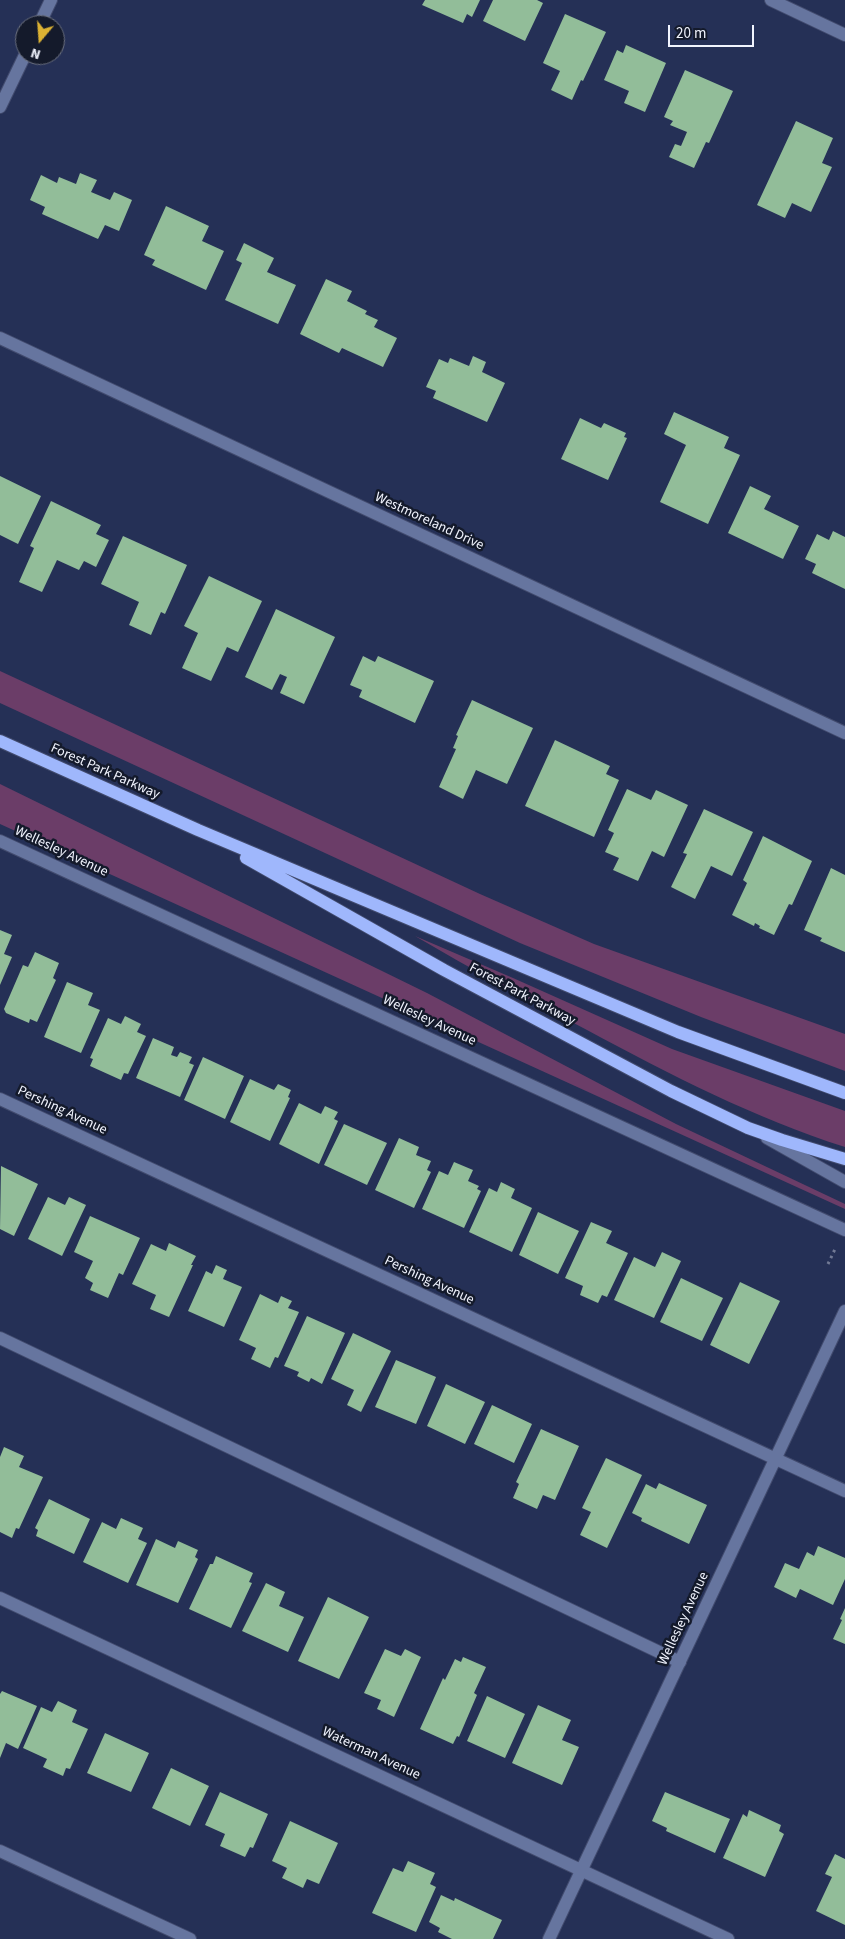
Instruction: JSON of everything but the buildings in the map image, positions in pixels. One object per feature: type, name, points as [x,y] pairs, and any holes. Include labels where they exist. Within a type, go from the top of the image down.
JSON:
[{"type":"main road","name":"Forest Park Parkway","points":[[0,741],[198,830],[678,1032],[845,1092]]},
{"type":"main road","name":"Forest Park Parkway","points":[[198,830],[444,970],[671,1090],[748,1128],[845,1159]]},
{"type":"street","points":[[44,15],[51,0]]},
{"type":"street","points":[[771,0],[845,35]]},
{"type":"street","points":[[0,107],[20,65]]},
{"type":"street","name":"Westmoreland Drive","points":[[0,338],[845,733]]},
{"type":"street","name":"Wellesley Avenue","points":[[0,840],[845,1230]]},
{"type":"street","name":"Pershing Avenue","points":[[0,1099],[845,1491]]},
{"type":"street","points":[[748,1128],[845,1182]]},
{"type":"street","name":"Wellesley Avenue","points":[[549,1939],[845,1311]]},
{"type":"street","points":[[0,1338],[680,1662]]},
{"type":"street","name":"Waterman Avenue","points":[[0,1598],[728,1939]]},
{"type":"street","points":[[0,1851],[190,1939]]},
{"type":"path","points":[[828,1264],[838,1242]]},
{"type":"shaded area","points":[[0,671],[480,894],[594,944],[845,1034],[845,1071],[701,1017],[520,943],[0,703]]},
{"type":"shaded area","points":[[0,784],[427,993],[676,1124],[845,1204],[845,1209],[0,824]]},
{"type":"shaded area","points":[[415,936],[672,1049],[845,1111],[845,1147],[778,1123],[682,1079],[522,996]]}]
